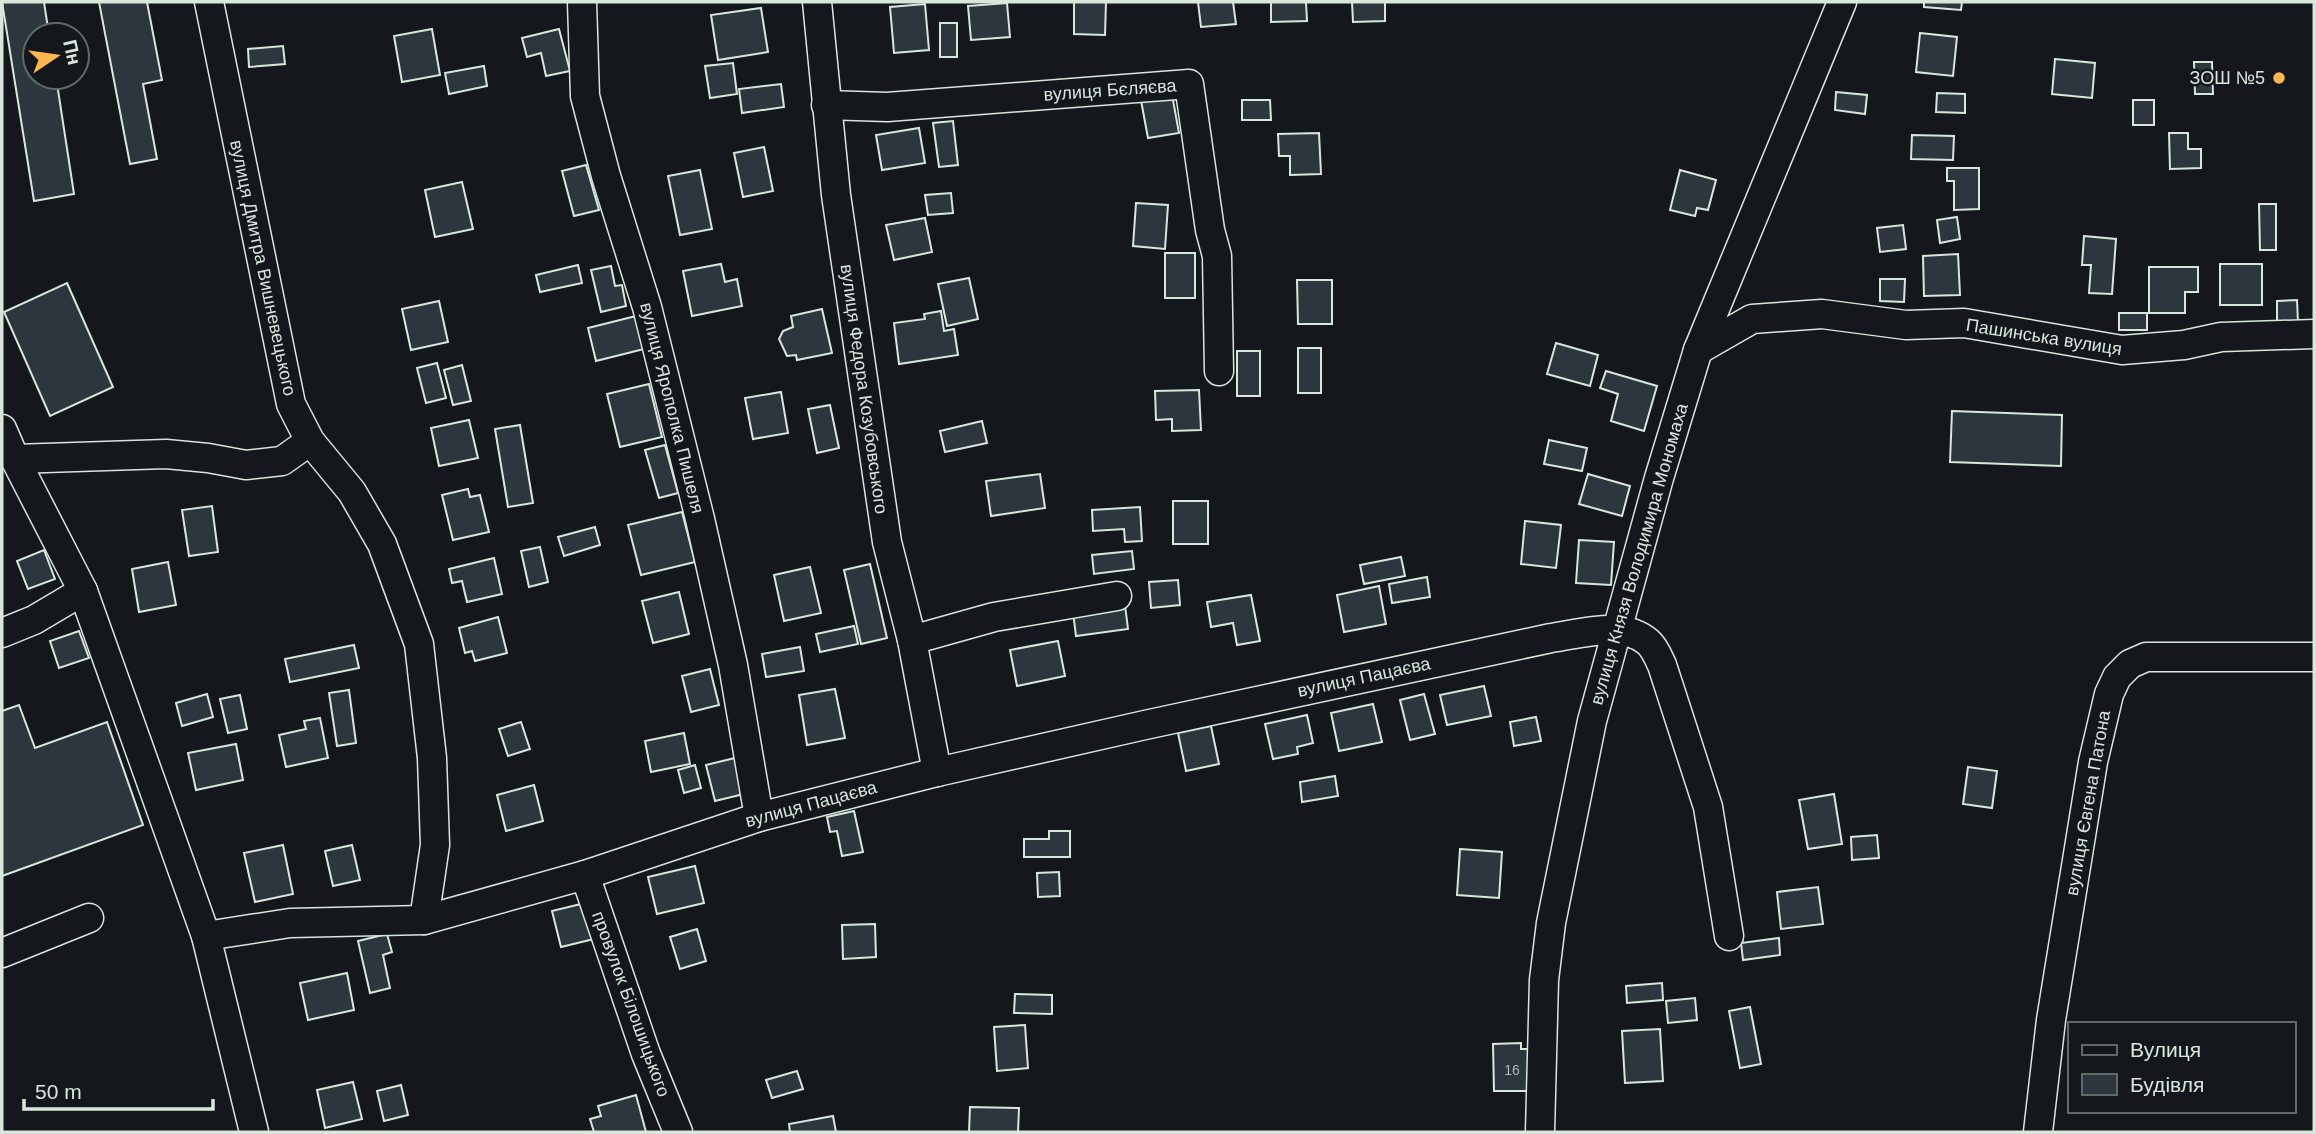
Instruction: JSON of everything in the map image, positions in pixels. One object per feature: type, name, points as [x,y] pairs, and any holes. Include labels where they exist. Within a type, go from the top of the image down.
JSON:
[{"type":"street","name":"вулиця Дмитра Вишневецького","points":[[209,2],[291,404],[310,441],[352,492],[382,544],[419,644],[432,758],[435,845],[424,920]]},
{"type":"street","name":"вулиця Ярополка Пишеля","points":[[582,2],[585,96],[606,176],[647,307],[700,519],[733,666],[759,817]]},
{"type":"street","name":"вулиця Федора Козубовського","points":[[817,2],[836,195],[887,542],[912,640],[937,772]]},
{"type":"street","name":"вулиця Князя Володимира Мономаха","points":[[1540,1132],[1544,980],[1551,923],[1592,721],[1659,478],[1698,350],[1842,2]]},
{"type":"street","name":"вулиця Бєляєва","points":[[826,105],[887,107],[1189,84],[1210,230],[1217,256],[1219,371]]},
{"type":"street","name":"Пашинська вулиця","points":[[1698,350],[1752,319],[1822,314],[1906,325],[1964,323],[2122,351],[2184,345],[2221,337],[2314,334]]},
{"type":"street","points":[[2,429],[83,591],[206,936],[254,1132]]},
{"type":"street","points":[[15,459],[166,454],[246,465],[282,461],[310,441]]},
{"type":"street","points":[[2,633],[34,620],[83,591]]},
{"type":"street","points":[[912,640],[994,617],[1117,596]]},
{"type":"street","points":[[1617,630],[1647,641],[1662,665],[1708,807],[1729,936]]},
{"type":"street","name":"вулиця Пацаєва","points":[[206,936],[290,923],[424,920],[585,875],[759,817],[937,772],[1400,669],[1551,638],[1617,630]]},
{"type":"street","name":"вулиця Євгена Патона","points":[[2038,1132],[2051,1020],[2093,762],[2109,694],[2117,677],[2130,664],[2146,657],[2314,657]]},
{"type":"street","name":"провулок Білошицького","points":[[585,875],[646,1054],[678,1132]]},
{"type":"street","points":[[2,953],[89,918]]},
{"type":"building","points":[[2,2],[44,2],[47,21],[21,21],[21,91],[58,91],[74,194],[34,201]]},
{"type":"building","points":[[99,2],[147,2],[162,80],[143,84],[157,159],[130,164]]},
{"type":"building","points":[[1074,2],[1106,2],[1105,35],[1074,34]]},
{"type":"building","points":[[1198,2],[1233,2],[1236,24],[1201,27]]},
{"type":"building","points":[[1271,2],[1306,2],[1307,21],[1271,22]]},
{"type":"building","points":[[1352,2],[1385,2],[1385,21],[1353,22]]},
{"type":"building","points":[[1924,2],[1962,2],[1961,10],[1924,7]]},
{"type":"building","points":[[1007,3],[1010,37],[971,40],[968,6]]},
{"type":"building","points":[[925,4],[929,50],[894,53],[890,7]]},
{"type":"building","points":[[761,8],[768,52],[718,60],[711,15]]},
{"type":"building","points":[[940,23],[957,23],[957,57],[940,57]]},
{"type":"building","points":[[432,29],[440,75],[402,82],[394,36]]},
{"type":"building","points":[[559,29],[570,71],[546,76],[541,53],[527,57],[522,38]]},
{"type":"building","points":[[1920,33],[1957,37],[1953,76],[1916,72]]},
{"type":"building","points":[[283,46],[285,64],[249,67],[248,49]]},
{"type":"building","points":[[2055,59],[2095,63],[2092,98],[2052,94]]},
{"type":"building","points":[[2194,62],[2212,62],[2213,94],[2195,94]]},
{"type":"building","points":[[733,63],[737,94],[710,98],[705,66]]},
{"type":"building","points":[[484,66],[487,86],[449,94],[445,73]]},
{"type":"building","points":[[781,84],[784,107],[742,113],[739,89]]},
{"type":"building","points":[[1171,89],[1179,133],[1148,138],[1140,95]]},
{"type":"building","points":[[1836,92],[1867,95],[1865,114],[1835,110]]},
{"type":"building","points":[[1937,93],[1965,94],[1965,113],[1936,112]]},
{"type":"building","points":[[1242,100],[1270,100],[1271,120],[1242,120]]},
{"type":"building","points":[[2133,100],[2154,100],[2154,125],[2133,125]]},
{"type":"building","points":[[953,121],[958,165],[939,167],[933,123]]},
{"type":"building","points":[[919,128],[925,163],[882,170],[876,135]]},
{"type":"building","points":[[1319,133],[1321,174],[1290,175],[1290,156],[1279,156],[1278,134]]},
{"type":"building","points":[[2169,133],[2188,133],[2188,149],[2201,149],[2201,168],[2170,169]]},
{"type":"building","points":[[1912,135],[1954,136],[1953,160],[1911,159]]},
{"type":"building","points":[[764,147],[773,191],[743,197],[734,153]]},
{"type":"building","points":[[586,165],[599,210],[574,216],[562,171]]},
{"type":"building","points":[[1947,168],[1979,168],[1979,209],[1954,210],[1954,181],[1947,181]]},
{"type":"building","points":[[700,170],[712,229],[680,235],[668,176]]},
{"type":"building","points":[[1680,170],[1716,180],[1708,210],[1697,208],[1695,216],[1670,210]]},
{"type":"building","points":[[462,182],[473,229],[435,237],[425,190]]},
{"type":"building","points":[[951,193],[953,213],[928,215],[925,195]]},
{"type":"building","points":[[1136,203],[1168,205],[1165,249],[1133,246]]},
{"type":"building","points":[[2259,204],[2276,204],[2276,250],[2260,250]]},
{"type":"building","points":[[1957,217],[1960,239],[1940,243],[1937,220]]},
{"type":"building","points":[[925,218],[932,252],[894,260],[886,225]]},
{"type":"building","points":[[1903,225],[1906,249],[1880,252],[1877,228]]},
{"type":"building","points":[[2084,236],[2116,239],[2112,294],[2089,293],[2091,265],[2082,265]]},
{"type":"building","points":[[1165,253],[1195,253],[1195,298],[1165,298]]},
{"type":"building","points":[[1958,254],[1960,295],[1924,296],[1923,256]]},
{"type":"building","points":[[721,264],[725,282],[737,279],[742,306],[692,316],[683,271]]},
{"type":"building","points":[[2220,264],[2262,264],[2262,305],[2220,305]]},
{"type":"building","points":[[578,265],[582,283],[540,292],[536,275]]},
{"type":"building","points":[[611,266],[615,286],[622,285],[626,306],[601,312],[591,270]]},
{"type":"building","points":[[2149,267],[2198,267],[2198,292],[2185,292],[2185,313],[2149,313]]},
{"type":"building","points":[[969,278],[978,319],[947,326],[938,284]]},
{"type":"building","points":[[1880,279],[1905,279],[1904,302],[1880,301]]},
{"type":"building","points":[[1297,280],[1332,280],[1332,324],[1298,324]]},
{"type":"building","points":[[67,283],[113,387],[50,416],[4,312]]},
{"type":"building","points":[[2297,300],[2298,322],[2277,322],[2277,301]]},
{"type":"building","points":[[439,301],[448,342],[411,350],[402,309]]},
{"type":"building","points":[[822,309],[832,353],[797,360],[796,355],[787,356],[779,339],[783,331],[793,327],[791,316]]},
{"type":"building","points":[[941,311],[944,331],[954,329],[958,355],[899,364],[894,323],[925,319],[924,314]]},
{"type":"building","points":[[2119,313],[2147,313],[2147,330],[2119,330]]},
{"type":"building","points":[[636,316],[644,349],[596,361],[588,328]]},
{"type":"building","points":[[1556,343],[1598,355],[1590,386],[1547,374]]},
{"type":"building","points":[[1298,348],[1321,348],[1321,393],[1298,393]]},
{"type":"building","points":[[1237,351],[1260,351],[1260,396],[1237,396]]},
{"type":"building","points":[[437,363],[446,398],[426,403],[417,368]]},
{"type":"building","points":[[462,365],[471,401],[453,405],[444,370]]},
{"type":"building","points":[[1606,371],[1657,386],[1644,431],[1611,421],[1618,394],[1600,388]]},
{"type":"building","points":[[649,384],[662,437],[620,447],[607,394]]},
{"type":"building","points":[[1199,390],[1201,430],[1172,431],[1172,419],[1156,420],[1155,391]]},
{"type":"building","points":[[781,392],[788,433],[753,439],[745,398]]},
{"type":"building","points":[[830,405],[839,448],[817,453],[808,409]]},
{"type":"building","points":[[1952,411],[2062,415],[2061,466],[1950,462]]},
{"type":"building","points":[[469,420],[478,458],[439,466],[431,428]]},
{"type":"building","points":[[982,421],[987,443],[945,452],[940,431]]},
{"type":"building","points":[[520,425],[533,503],[508,507],[495,429]]},
{"type":"building","points":[[1549,440],[1587,448],[1582,471],[1544,464]]},
{"type":"building","points":[[665,445],[678,493],[659,498],[645,450]]},
{"type":"building","points":[[1040,474],[1045,508],[991,516],[986,481]]},
{"type":"building","points":[[1588,474],[1630,486],[1622,516],[1579,504]]},
{"type":"building","points":[[468,489],[470,497],[480,495],[489,532],[453,540],[442,495]]},
{"type":"building","points":[[1173,501],[1208,501],[1208,544],[1173,544]]},
{"type":"building","points":[[212,506],[218,552],[189,556],[182,510]]},
{"type":"building","points":[[1140,507],[1142,541],[1125,542],[1124,529],[1093,531],[1092,510]]},
{"type":"building","points":[[682,512],[695,562],[641,575],[628,525]]},
{"type":"building","points":[[1525,521],[1561,525],[1556,568],[1521,564]]},
{"type":"building","points":[[595,527],[600,545],[564,556],[558,537]]},
{"type":"building","points":[[1579,540],[1614,542],[1611,585],[1576,583]]},
{"type":"building","points":[[540,547],[548,582],[529,587],[521,551]]},
{"type":"building","points":[[44,550],[55,579],[28,589],[17,561]]},
{"type":"building","points":[[1132,551],[1134,569],[1094,574],[1092,555]]},
{"type":"building","points":[[1401,557],[1405,576],[1364,584],[1360,565]]},
{"type":"building","points":[[494,558],[502,594],[467,602],[462,581],[452,583],[449,569]]},
{"type":"building","points":[[168,562],[176,605],[139,612],[132,569]]},
{"type":"building","points":[[870,564],[887,638],[861,644],[844,570]]},
{"type":"building","points":[[810,567],[821,613],[784,621],[774,575]]},
{"type":"building","points":[[1427,577],[1430,597],[1392,603],[1389,584]]},
{"type":"building","points":[[1178,580],[1180,605],[1151,608],[1149,582]]},
{"type":"building","points":[[1379,586],[1386,624],[1344,632],[1337,595]]},
{"type":"building","points":[[679,592],[689,634],[653,643],[642,601]]},
{"type":"building","points":[[1251,595],[1260,641],[1237,645],[1233,623],[1211,627],[1207,602]]},
{"type":"building","points":[[1125,605],[1128,629],[1076,636],[1073,612]]},
{"type":"building","points":[[498,617],[507,653],[475,661],[472,651],[465,653],[459,628]]},
{"type":"building","points":[[854,626],[858,644],[820,652],[816,634]]},
{"type":"building","points":[[79,631],[89,658],[59,668],[50,641]]},
{"type":"building","points":[[1058,641],[1065,676],[1017,686],[1010,650]]},
{"type":"building","points":[[354,645],[359,668],[290,682],[285,659]]},
{"type":"building","points":[[800,647],[804,671],[766,677],[762,654]]},
{"type":"building","points":[[710,669],[719,705],[691,712],[682,676]]},
{"type":"building","points":[[1484,686],[1491,716],[1447,725],[1440,695]]},
{"type":"building","points":[[835,689],[845,738],[807,745],[799,695]]},
{"type":"building","points":[[349,690],[356,743],[337,746],[329,693]]},
{"type":"building","points":[[207,694],[213,717],[182,726],[176,703]]},
{"type":"building","points":[[1424,694],[1435,734],[1410,740],[1400,700]]},
{"type":"building","points":[[240,695],[247,729],[228,733],[220,699]]},
{"type":"building","points":[[1373,704],[1382,742],[1339,751],[1331,713]]},
{"type":"building","points":[[19,705],[35,748],[107,722],[143,825],[2,876],[2,711]]},
{"type":"building","points":[[1307,715],[1313,743],[1297,747],[1298,754],[1273,759],[1265,724]]},
{"type":"building","points":[[1536,717],[1541,741],[1514,746],[1510,722]]},
{"type":"building","points":[[320,718],[328,758],[286,767],[279,735],[306,729],[304,721]]},
{"type":"building","points":[[521,722],[530,749],[508,756],[499,729]]},
{"type":"building","points":[[1211,726],[1219,764],[1186,771],[1178,733]]},
{"type":"building","points":[[684,733],[690,764],[651,772],[645,741]]},
{"type":"building","points":[[236,744],[243,780],[196,790],[188,753]]},
{"type":"building","points":[[743,756],[752,792],[715,801],[706,765]]},
{"type":"building","points":[[695,765],[701,788],[684,793],[678,770]]},
{"type":"building","points":[[1968,767],[1997,771],[1992,808],[1963,804]]},
{"type":"building","points":[[1335,776],[1338,796],[1302,802],[1300,782]]},
{"type":"building","points":[[534,785],[543,821],[506,831],[497,795]]},
{"type":"building","points":[[1834,794],[1842,844],[1808,849],[1799,800]]},
{"type":"building","points":[[854,811],[863,852],[842,856],[837,831],[830,832],[827,817]]},
{"type":"building","points":[[1049,831],[1070,831],[1070,857],[1024,857],[1024,839],[1049,839]]},
{"type":"building","points":[[1877,835],[1879,858],[1852,860],[1851,837]]},
{"type":"building","points":[[283,845],[293,894],[255,902],[244,853]]},
{"type":"building","points":[[352,845],[360,880],[333,886],[325,851]]},
{"type":"building","points":[[1460,849],[1502,852],[1499,898],[1457,895]]},
{"type":"building","points":[[695,866],[704,903],[657,914],[648,877]]},
{"type":"building","points":[[1059,872],[1060,896],[1038,897],[1037,873]]},
{"type":"building","points":[[1818,887],[1823,924],[1781,929],[1777,892]]},
{"type":"building","points":[[589,902],[598,938],[561,947],[552,911]]},
{"type":"building","points":[[875,924],[876,957],[843,959],[842,925]]},
{"type":"building","points":[[697,929],[706,961],[680,969],[670,937]]},
{"type":"building","points":[[387,934],[392,952],[383,955],[390,988],[370,993],[358,941]]},
{"type":"building","points":[[1779,938],[1780,955],[1743,960],[1741,943]]},
{"type":"building","points":[[347,973],[354,1010],[308,1020],[300,983]]},
{"type":"building","points":[[1662,983],[1663,1000],[1627,1003],[1626,986]]},
{"type":"building","points":[[1015,994],[1052,995],[1052,1014],[1014,1013]]},
{"type":"building","points":[[1695,998],[1697,1020],[1668,1023],[1666,1001]]},
{"type":"building","points":[[1750,1007],[1761,1064],[1740,1068],[1729,1011]]},
{"type":"building","points":[[1025,1025],[1028,1068],[997,1071],[994,1027]]},
{"type":"building","points":[[1660,1029],[1663,1081],[1625,1083],[1622,1031]]},
{"type":"building","points":[[1521,1043],[1521,1049],[1531,1049],[1531,1091],[1494,1091],[1493,1044]]},
{"type":"building","points":[[797,1071],[803,1089],[772,1098],[766,1080]]},
{"type":"building","points":[[353,1082],[362,1119],[325,1128],[317,1090]]},
{"type":"building","points":[[401,1085],[408,1115],[384,1121],[377,1091]]},
{"type":"building","points":[[636,1095],[646,1132],[594,1132],[590,1119],[601,1116],[598,1106]]},
{"type":"building","points":[[970,1107],[1019,1108],[1018,1132],[969,1132]]},
{"type":"building","points":[[833,1116],[836,1132],[790,1132],[789,1124]]},
{"type":"place","name":"ЗОШ №5","points":[[2279,78]]}]
